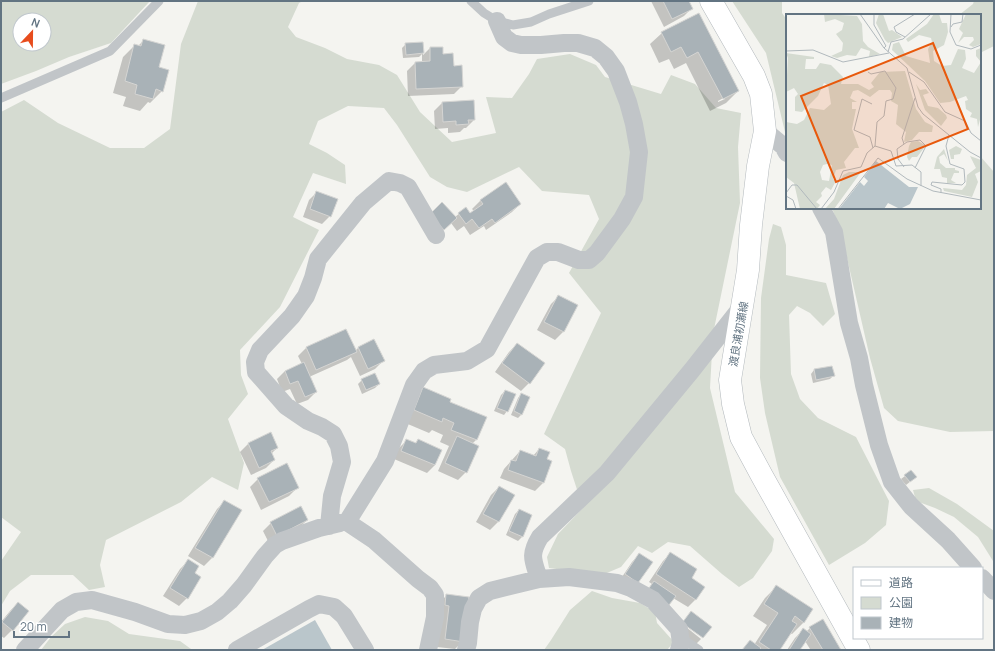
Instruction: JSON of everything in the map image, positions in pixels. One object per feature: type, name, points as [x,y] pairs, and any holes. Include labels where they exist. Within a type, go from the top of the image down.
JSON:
[{"type":"main road","name":"渡良浦初瀬線","points":[[710,1],[754,76],[761,94],[764,131],[751,225],[748,270],[730,380],[733,404],[741,436],[856,648]]},
{"type":"street","points":[[26,650],[62,610],[76,602],[92,600],[135,612],[168,624],[185,625],[201,621],[217,612],[230,601],[275,545],[282,541],[319,528],[347,522],[385,460],[414,385],[424,371],[434,365],[467,361],[487,349],[537,258],[547,252],[558,252],[579,260],[589,260],[597,253],[614,231],[634,197],[639,152],[628,102],[616,71],[606,57],[595,48],[578,43],[521,45],[512,43],[504,37],[497,21]]},
{"type":"street","points":[[764,131],[783,146],[786,151]]},
{"type":"street","points":[[329,526],[332,496],[342,462],[339,446],[333,434],[308,421],[286,406],[256,372],[255,362],[260,350],[292,316],[306,296],[318,260],[363,202],[388,181],[400,183],[408,187],[436,235]]},
{"type":"street","points":[[822,209],[834,232],[849,323],[859,358],[879,445],[892,482],[911,506],[948,540],[972,567]]},
{"type":"street","points":[[539,579],[533,559],[534,547],[540,537],[607,473],[692,370],[743,305]]},
{"type":"street","points":[[347,522],[374,540],[430,588],[436,595],[436,616],[428,650]]},
{"type":"street","points":[[466,650],[473,609],[479,598],[490,591],[539,579],[569,577],[617,583],[631,588],[654,600],[679,629],[680,644]]},
{"type":"street","points":[[983,579],[994,591]]},
{"type":"street","points":[[237,650],[319,604],[334,606],[344,616],[365,650]]},
{"type":"lane","points":[[1,98],[110,51],[159,1]]},
{"type":"lane","points":[[471,1],[484,13],[497,21],[513,25],[531,22],[549,14],[589,1]]},
{"type":"lane","points":[[680,644],[699,650]]},
{"type":"green space","points":[[1,1],[150,1],[111,43],[69,57],[1,84]]},
{"type":"green space","points":[[198,1],[303,1],[299,3],[288,27],[296,37],[325,48],[347,59],[379,65],[397,75],[420,112],[452,142],[496,133],[486,97],[512,98],[529,74],[537,59],[570,54],[596,65],[605,77],[661,94],[671,75],[695,84],[716,108],[741,113],[738,147],[740,203],[713,334],[710,388],[735,492],[774,539],[772,551],[753,578],[739,587],[690,546],[668,542],[652,553],[638,546],[621,567],[602,575],[549,568],[547,557],[558,534],[583,508],[565,449],[544,434],[601,313],[569,273],[599,219],[589,195],[542,191],[519,167],[467,192],[447,187],[430,177],[397,125],[384,108],[348,106],[318,121],[309,144],[327,153],[345,165],[346,184],[313,173],[293,217],[319,230],[280,307],[240,350],[241,375],[248,394],[228,419],[244,463],[238,490],[212,477],[181,502],[106,540],[100,565],[105,587],[89,590],[73,575],[31,575],[10,591],[1,606],[1,561],[21,532],[1,517],[1,112],[24,100],[58,123],[110,148],[144,148],[170,129],[181,44]]},
{"type":"green space","points":[[732,1],[782,1],[782,13],[786,19],[786,133],[785,132],[766,53]]},
{"type":"green space","points":[[974,1],[994,1],[994,46],[981,52],[981,14],[960,14],[973,4]]},
{"type":"green space","points":[[981,157],[994,172],[994,431],[950,432],[898,421],[884,408],[870,358],[841,232],[832,209],[981,209]]},
{"type":"green space","points":[[773,224],[781,227],[786,245],[786,275],[826,283],[835,314],[823,326],[810,313],[797,306],[789,315],[791,374],[800,399],[818,418],[856,437],[889,501],[886,525],[865,543],[829,565],[780,477],[765,413],[760,378],[761,298],[769,239]]},
{"type":"green space","points":[[929,488],[957,504],[994,531],[994,562],[978,537],[954,517],[916,501],[913,490]]},
{"type":"green space","points":[[592,591],[612,598],[640,603],[655,612],[657,623],[674,642],[667,650],[544,650],[570,610]]},
{"type":"green space","points":[[85,617],[108,621],[129,634],[180,641],[191,649],[41,650],[51,637],[65,624]]},
{"type":"shaded area","points":[[315,620],[332,650],[262,650]]},
{"type":"building","points":[[663,1],[689,1],[693,9],[672,19]]},
{"type":"building","points":[[699,13],[739,91],[723,99],[698,52],[687,58],[681,47],[671,52],[661,32]]},
{"type":"building","points":[[143,39],[165,45],[159,67],[169,70],[163,92],[156,89],[153,99],[135,94],[137,85],[125,81],[134,44],[141,46]]},
{"type":"building","points":[[423,42],[424,53],[406,55],[405,43]]},
{"type":"building","points":[[430,47],[443,47],[443,54],[453,53],[454,66],[462,65],[463,87],[416,89],[415,62],[430,61]]},
{"type":"building","points":[[474,100],[475,120],[468,120],[469,124],[456,125],[456,121],[443,122],[442,102]]},
{"type":"building","points":[[506,182],[521,204],[495,223],[492,219],[479,228],[472,219],[466,224],[458,213],[466,207],[470,213],[483,204],[480,200]]},
{"type":"building","points":[[316,191],[338,199],[331,217],[310,209]]},
{"type":"building","points":[[442,202],[457,218],[444,230],[430,214]]},
{"type":"building","points":[[558,295],[578,305],[564,332],[544,322]]},
{"type":"building","points":[[346,329],[357,352],[316,370],[306,347]]},
{"type":"building","points":[[374,339],[385,361],[368,369],[358,347]]},
{"type":"building","points":[[517,343],[545,363],[530,384],[502,363]]},
{"type":"building","points":[[304,362],[317,392],[305,397],[298,381],[290,384],[285,371]]},
{"type":"building","points":[[832,366],[835,376],[816,380],[814,369]]},
{"type":"building","points":[[375,373],[380,384],[366,390],[361,379]]},
{"type":"building","points":[[423,387],[451,399],[450,402],[487,417],[477,440],[451,430],[454,423],[443,418],[442,422],[414,410]]},
{"type":"building","points":[[505,390],[516,394],[508,412],[497,408]]},
{"type":"building","points":[[521,393],[530,397],[522,415],[514,411]]},
{"type":"building","points":[[271,432],[278,448],[271,451],[275,460],[259,468],[248,443]]},
{"type":"building","points":[[457,436],[479,446],[467,473],[445,463]]},
{"type":"building","points":[[406,439],[416,443],[418,439],[442,450],[435,465],[401,451]]},
{"type":"building","points":[[539,448],[550,452],[547,459],[552,461],[544,483],[508,470],[511,460],[516,461],[520,450],[536,456]]},
{"type":"building","points":[[287,463],[299,488],[269,502],[257,478]]},
{"type":"building","points":[[911,470],[917,477],[910,482],[904,475]]},
{"type":"building","points":[[499,486],[515,495],[499,522],[483,514]]},
{"type":"building","points":[[224,500],[242,510],[213,558],[195,548]]},
{"type":"building","points":[[301,506],[308,520],[277,536],[270,522]]},
{"type":"building","points":[[519,509],[532,515],[523,537],[509,531]]},
{"type":"building","points":[[670,552],[697,569],[692,578],[705,587],[696,600],[656,574]]},
{"type":"building","points":[[639,553],[653,562],[638,583],[625,574]]},
{"type":"building","points":[[188,559],[199,566],[195,573],[201,577],[188,599],[170,588]]},
{"type":"building","points":[[654,581],[676,596],[669,605],[647,591]]},
{"type":"building","points":[[776,585],[813,609],[804,623],[795,616],[792,621],[797,624],[780,650],[771,650],[759,642],[778,613],[764,604]]},
{"type":"building","points":[[446,594],[469,597],[464,642],[445,639],[449,606],[445,605]]},
{"type":"building","points":[[18,602],[29,611],[13,631],[2,622]]},
{"type":"building","points":[[691,611],[712,627],[703,638],[682,623]]},
{"type":"building","points":[[823,619],[841,650],[823,650],[809,627]]},
{"type":"building","points":[[803,628],[811,634],[800,650],[789,650]]},
{"type":"building","points":[[750,640],[761,648],[759,650],[742,650]]}]
